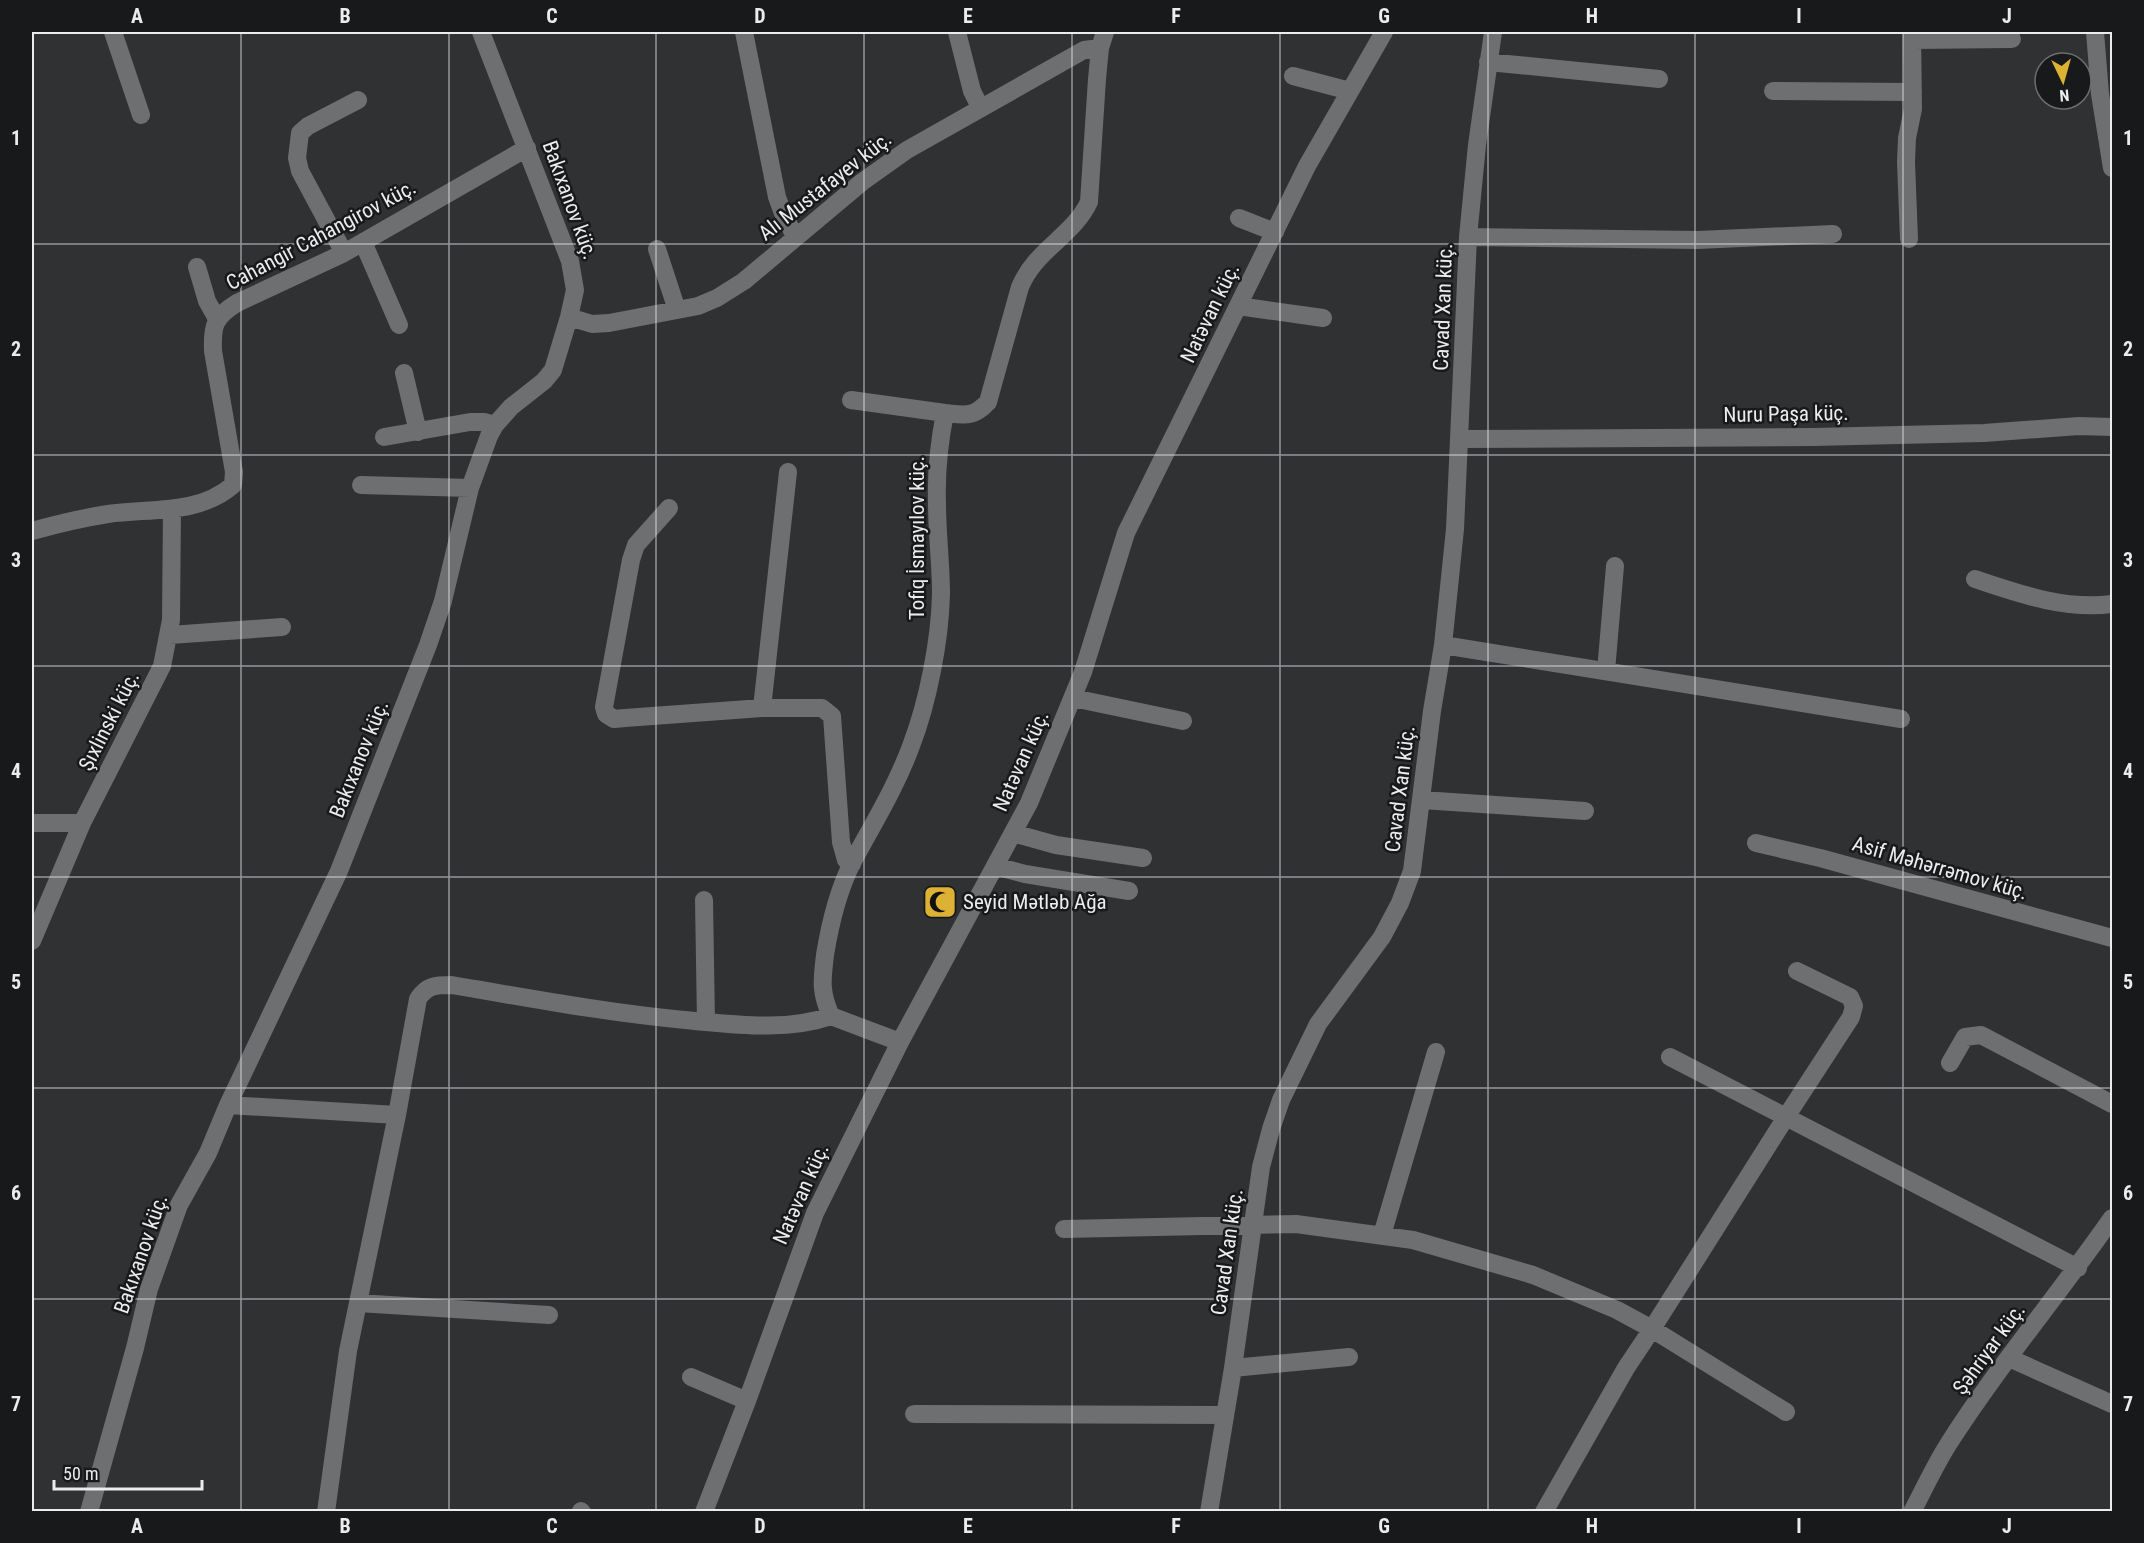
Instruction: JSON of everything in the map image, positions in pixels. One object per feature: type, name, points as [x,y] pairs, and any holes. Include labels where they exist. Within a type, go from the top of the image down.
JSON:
[{"type":"street","points":[[113,32],[141,116]]},
{"type":"street","name":"Bakıxanov küç.","points":[[89,1512],[135,1348],[149,1289],[179,1205],[208,1153],[228,1105],[339,871],[420,667],[443,602],[470,488],[495,425],[511,407],[544,381],[553,370],[569,316],[575,290],[570,261],[481,32]]},
{"type":"street","points":[[744,32],[777,197],[795,236]]},
{"type":"street","points":[[957,32],[972,91],[980,107]]},
{"type":"street","name":"Natəvan küç.","points":[[704,1512],[747,1401],[814,1213],[900,1042],[1029,803],[1073,699],[1097,632],[1126,533],[1307,166],[1384,32]]},
{"type":"street","name":"Cavad Xan küç.","points":[[1209,1512],[1233,1368],[1261,1167],[1281,1100],[1318,1024],[1382,937],[1400,903],[1412,871],[1432,711],[1443,645],[1455,529],[1468,237],[1477,145],[1493,32]]},
{"type":"street","points":[[2095,32],[2100,94],[2112,168]]},
{"type":"street","points":[[1910,239],[1906,162],[1913,92],[1912,36],[2012,39]]},
{"type":"street","points":[[851,400],[968,416],[978,413],[988,402],[1026,271],[1083,215],[1089,202],[1103,40]]},
{"type":"street","name":"Alı Mustafayev küç.","points":[[569,316],[592,324],[698,306],[717,298],[744,280],[862,182],[907,150],[1103,40]]},
{"type":"street","points":[[1488,62],[1659,79]]},
{"type":"street","points":[[1293,76],[1350,91]]},
{"type":"street","points":[[1773,91],[1913,92]]},
{"type":"street","points":[[344,253],[300,171],[297,158],[300,133],[308,126],[358,100]]},
{"type":"street","name":"Cahangir Cahangirov küç.","points":[[32,531],[67,521],[111,513],[172,509],[198,504],[221,496],[232,485],[234,472],[213,351],[212,332],[217,319],[224,311],[344,253],[527,148]]},
{"type":"street","points":[[1239,218],[1275,232]]},
{"type":"street","points":[[1468,237],[1698,240],[1833,234]]},
{"type":"street","points":[[363,242],[399,325]]},
{"type":"street","points":[[657,249],[677,310]]},
{"type":"street","points":[[197,267],[207,301],[217,319]]},
{"type":"street","points":[[1238,306],[1323,318]]},
{"type":"street","points":[[404,373],[418,432]]},
{"type":"street","name":"Tofiq İsmayılov küç.","points":[[831,1016],[824,1001],[821,984],[827,940],[834,914],[852,864],[900,776],[914,738],[939,627],[937,479],[940,436],[945,413]]},
{"type":"street","points":[[384,437],[470,422],[495,425]]},
{"type":"street","name":"Nuru Paşa küç.","points":[[1460,439],[1826,437],[1984,433],[2079,426],[2112,427]]},
{"type":"street","points":[[762,708],[788,472]]},
{"type":"street","points":[[361,485],[470,488]]},
{"type":"street","points":[[669,508],[636,545],[631,560],[604,707],[606,714],[614,719],[762,708],[822,708],[832,716],[841,842],[846,860],[852,864]]},
{"type":"street","name":"Şıxlinski küç.","points":[[32,942],[82,824],[162,666],[170,635],[172,509]]},
{"type":"street","points":[[1606,671],[1615,566]]},
{"type":"street","points":[[1975,579],[2024,596],[2061,604],[2089,607],[2112,604]]},
{"type":"street","points":[[170,635],[282,627]]},
{"type":"street","points":[[1443,645],[1901,719]]},
{"type":"street","points":[[1073,699],[1183,722]]},
{"type":"street","points":[[1422,800],[1585,811]]},
{"type":"street","points":[[32,823],[82,824]]},
{"type":"street","points":[[1013,833],[1056,845],[1143,858]]},
{"type":"street","name":"Asif Məhərrəmov küç.","points":[[1756,843],[1820,858],[2112,938]]},
{"type":"street","points":[[995,866],[1024,874],[1129,891]]},
{"type":"street","points":[[704,900],[706,1022]]},
{"type":"street","points":[[1544,1512],[1626,1368],[1851,1017],[1854,1006],[1850,997],[1797,971]]},
{"type":"street","points":[[326,1512],[348,1351],[397,1115],[418,999],[424,990],[434,985],[452,986],[632,1016],[741,1025],[796,1025],[831,1016],[900,1042]]},
{"type":"street","points":[[1950,1063],[1965,1037],[1981,1035],[2112,1104]]},
{"type":"street","points":[[1382,1234],[1436,1052]]},
{"type":"street","points":[[1670,1058],[2078,1268]]},
{"type":"street","points":[[228,1105],[397,1115]]},
{"type":"street","name":"Şəhriyar küç.","points":[[1912,1512],[1948,1444],[2009,1358],[2078,1268],[2112,1218]]},
{"type":"street","points":[[1064,1229],[1296,1224],[1413,1240],[1533,1275],[1617,1310],[1652,1329],[1785,1412]]},
{"type":"street","points":[[358,1303],[549,1315]]},
{"type":"street","points":[[1233,1368],[1349,1357]]},
{"type":"street","points":[[2009,1358],[2112,1404]]},
{"type":"street","points":[[692,1377],[747,1401]]},
{"type":"street","points":[[914,1414],[1224,1415]]},
{"type":"place","name":"Seyid Mətləb Ağa","points":[[940,902]]}]
